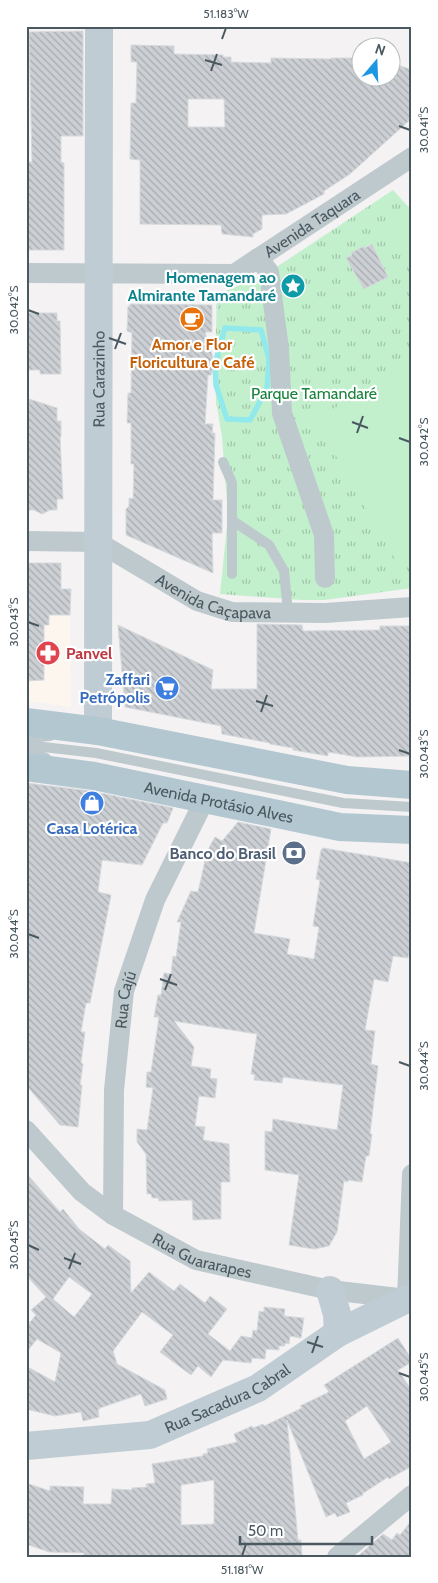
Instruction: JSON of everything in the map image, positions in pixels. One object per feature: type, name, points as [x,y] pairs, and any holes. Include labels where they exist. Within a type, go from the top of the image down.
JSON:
[{"type":"main road","points":[[26,722],[98,731],[347,780],[412,784]]},
{"type":"main road","name":"Avenida Protásio Alves","points":[[26,767],[94,776],[340,827],[412,830]]},
{"type":"street","name":"Rua Carazinho","points":[[98,731],[99,26]]},
{"type":"street","name":"Avenida Taquara","points":[[26,273],[234,274],[412,157]]},
{"type":"street","points":[[258,258],[269,272],[280,349],[282,413],[324,535],[325,578]]},
{"type":"street","name":"Avenida Caçapava","points":[[26,541],[98,542],[197,601],[232,612],[325,613],[412,607]]},
{"type":"street","name":"Rua Cajú","points":[[113,1215],[114,1090],[124,991],[155,900],[205,799]]},
{"type":"street","name":"Rua Guararapes","points":[[26,1130],[82,1192],[113,1215],[196,1260],[330,1290],[410,1302]]},
{"type":"street","points":[[410,1302],[412,1174]]},
{"type":"street","points":[[330,1290],[336,1314],[338,1333]]},
{"type":"street","name":"Rua Sacadura Cabral","points":[[26,1446],[150,1435],[258,1388],[338,1333],[410,1302]]},
{"type":"street","points":[[337,1557],[412,1495]]},
{"type":"lane","points":[[223,462],[232,483],[232,574]]},
{"type":"lane","points":[[233,522],[269,545],[284,570],[288,612]]},
{"type":"lane","points":[[26,738],[98,731]]},
{"type":"lane","points":[[26,744],[96,754],[344,803],[412,807]]},
{"type":"lane","points":[[26,751],[94,776]]},
{"type":"shaded area","name":"Panvel","points":[[26,615],[70,615],[71,707],[26,701]]},
{"type":"green space","name":"Parque Tamandaré","points":[[393,190],[412,211],[412,588],[325,600],[220,594],[228,516],[222,437],[216,401],[217,295],[269,272]]},
{"type":"green space","points":[[406,205],[412,211],[412,267],[378,228]]},
{"type":"green space","points":[[412,364],[412,555],[397,563],[315,419]]},
{"type":"building","points":[[83,31],[83,136],[61,136],[61,162],[64,163],[64,250],[27,250],[28,162],[32,162],[29,32]]},
{"type":"building","points":[[131,45],[174,46],[174,54],[223,55],[223,57],[231,57],[231,62],[271,63],[271,58],[350,58],[350,88],[400,88],[400,66],[412,70],[412,118],[350,174],[324,191],[324,194],[286,214],[262,215],[262,229],[253,234],[253,237],[222,234],[221,225],[140,224],[140,160],[130,159],[131,103],[136,103],[137,62],[131,62]],"holes":[[[188,99],[224,99],[225,127],[188,127]]]},
{"type":"building","points":[[372,244],[388,277],[364,289],[346,258],[364,246],[365,248]]},
{"type":"building","points":[[130,304],[212,305],[212,332],[205,332],[215,364],[211,375],[208,375],[205,424],[213,424],[212,433],[215,433],[213,500],[222,500],[222,533],[212,533],[213,573],[126,535],[126,509],[129,506],[129,498],[133,499],[134,464],[131,464],[131,423],[127,423],[128,393],[131,393],[132,333],[127,331],[128,306]]},
{"type":"building","points":[[27,313],[57,313],[57,321],[60,321],[61,374],[40,374],[40,370],[26,370]]},
{"type":"building","points":[[29,399],[57,408],[57,421],[61,421],[63,499],[57,499],[57,510],[50,510],[42,514],[34,510],[26,510],[26,407],[29,407]]},
{"type":"building","points":[[26,563],[61,563],[61,589],[71,589],[70,615],[49,615],[49,625],[44,625],[44,680],[26,681]]},
{"type":"building","points":[[257,624],[302,625],[303,631],[380,630],[380,626],[412,626],[412,690],[410,690],[409,733],[412,733],[412,756],[357,757],[328,752],[328,756],[222,734],[221,726],[125,707],[118,625],[213,670],[211,689],[257,689]]},
{"type":"building","points":[[26,783],[91,791],[173,808],[167,823],[163,823],[142,865],[102,860],[98,892],[111,895],[90,1003],[86,1003],[81,1032],[85,1032],[81,1063],[83,1064],[78,1127],[60,1125],[26,1085]]},
{"type":"building","points":[[238,822],[271,829],[254,933],[290,939],[287,954],[314,959],[319,927],[313,926],[320,880],[316,879],[321,850],[323,848],[412,863],[412,940],[408,958],[393,956],[388,982],[374,979],[365,1030],[375,1031],[371,1064],[378,1066],[369,1156],[366,1156],[362,1182],[344,1181],[337,1232],[329,1246],[314,1249],[289,1245],[299,1175],[265,1170],[265,1131],[272,1132],[273,1119],[337,1130],[343,1085],[283,1077],[282,1083],[254,1080],[255,1075],[251,1074],[257,1034],[174,1021],[194,1047],[191,1066],[211,1069],[210,1078],[217,1079],[215,1098],[199,1096],[195,1126],[205,1127],[203,1140],[229,1144],[230,1182],[221,1182],[221,1219],[193,1220],[192,1200],[159,1201],[158,1198],[152,1198],[151,1194],[147,1194],[146,1154],[137,1142],[137,1129],[147,1130],[153,1088],[146,1087],[147,1072],[151,1072],[159,1017],[154,1017],[158,995],[161,995],[164,973],[171,974],[173,956],[176,957],[181,922],[177,922],[191,891],[198,892],[207,852],[215,837],[222,841]]},
{"type":"building","points":[[26,1173],[60,1212],[63,1209],[79,1229],[105,1249],[108,1245],[130,1261],[131,1293],[149,1272],[174,1291],[180,1284],[205,1303],[210,1296],[227,1309],[208,1334],[230,1351],[241,1336],[252,1338],[253,1330],[257,1331],[259,1311],[264,1312],[264,1307],[285,1309],[284,1316],[304,1318],[301,1338],[290,1336],[289,1344],[285,1343],[285,1346],[279,1346],[279,1350],[266,1349],[265,1359],[252,1358],[251,1363],[223,1360],[211,1377],[198,1366],[191,1375],[160,1352],[173,1335],[142,1312],[113,1351],[117,1364],[165,1390],[167,1399],[145,1406],[141,1394],[100,1408],[98,1409],[99,1417],[83,1421],[81,1412],[55,1416],[26,1409],[26,1366],[55,1382],[61,1353],[37,1339],[26,1353],[26,1327],[36,1315],[31,1310],[46,1297],[26,1275]],"holes":[[[69,1277],[92,1294],[74,1317],[53,1299]]]},
{"type":"building","points":[[398,1338],[412,1360],[412,1362],[398,1370],[412,1391],[412,1466],[389,1479],[388,1477],[363,1495],[346,1503],[350,1512],[337,1517],[335,1513],[326,1517],[287,1420],[298,1540],[301,1540],[302,1557],[84,1557],[84,1553],[49,1552],[26,1544],[26,1483],[50,1491],[50,1486],[84,1487],[83,1504],[111,1504],[112,1489],[132,1490],[132,1488],[147,1487],[146,1484],[155,1483],[152,1464],[203,1456],[203,1454],[208,1453],[207,1449],[237,1442],[234,1434],[252,1426],[253,1428],[263,1424],[264,1426],[302,1408],[300,1406],[329,1392],[324,1385]],"holes":[[[367,1406],[391,1442],[364,1459],[345,1421]],[[214,1480],[214,1524],[181,1525],[181,1485]]]},
{"type":"building","points":[[412,1520],[412,1557],[357,1557],[383,1534],[392,1540],[397,1533],[400,1535]]},
{"type":"waterway","points":[[225,328],[261,330],[269,359],[267,389],[250,420],[227,419],[216,385],[215,364],[225,328]]},
{"type":"place","name":"Homenagem ao Almirante Tamandaré","points":[[293,286]]},
{"type":"place","name":"Amor e Flor Floricultura e Café","points":[[192,319]]},
{"type":"place","name":"Panvel","points":[[48,653]]},
{"type":"place","name":"Zaffari Petrópolis","points":[[167,688]]},
{"type":"place","name":"Casa Lotérica","points":[[92,803]]},
{"type":"place","name":"Banco do Brasil","points":[[294,853]]}]
